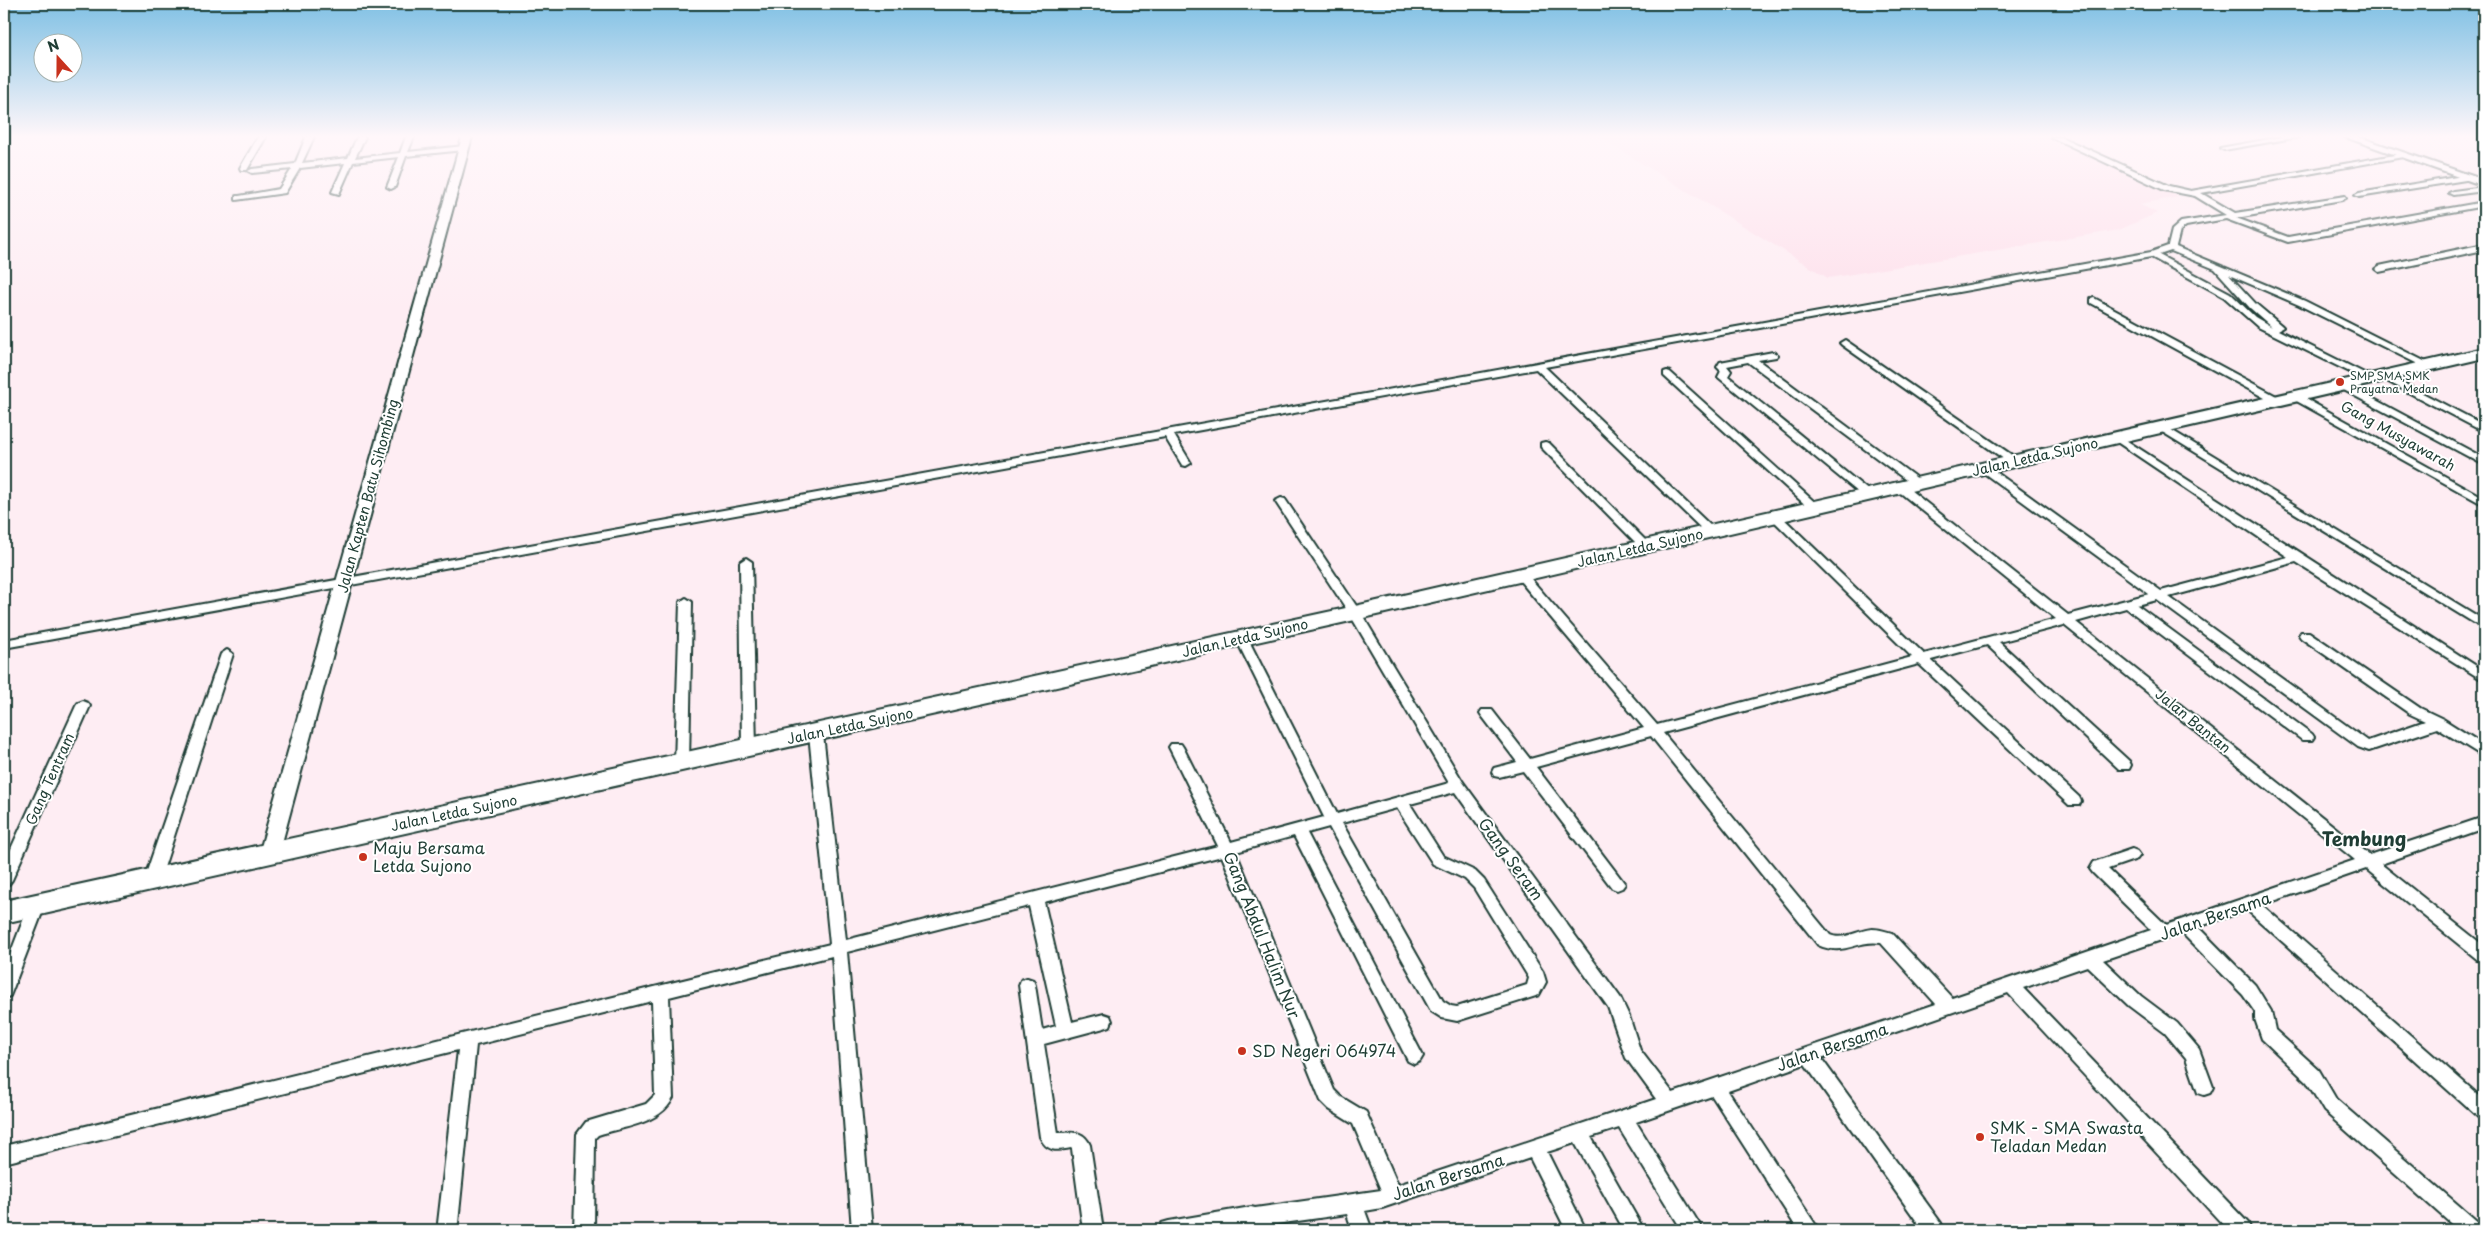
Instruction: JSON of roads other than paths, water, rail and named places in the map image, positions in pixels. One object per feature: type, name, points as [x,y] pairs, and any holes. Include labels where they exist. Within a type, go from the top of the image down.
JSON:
[{"type":"highway","name":"Jalan Letda Sujono","points":[[4,912],[1354,614],[2484,353]]},
{"type":"street","points":[[239,198],[260,195]]},
{"type":"street","name":"Jalan Kapten Batu Sihombing","points":[[269,854],[451,195]]},
{"type":"street","points":[[2195,195],[2231,216],[2278,238],[2288,240],[2484,204]]},
{"type":"street","points":[[2172,248],[2176,230],[2181,225],[2342,198]]},
{"type":"street","points":[[2379,268],[2484,247]]},
{"type":"street","points":[[4,644],[2152,254],[2172,248],[2302,302],[2429,366]]},
{"type":"street","points":[[2152,254],[2227,295],[2261,325],[2484,429]]},
{"type":"street","points":[[2217,268],[2270,322],[2375,377]]},
{"type":"street","name":"Gang Musyawarah","points":[[2094,301],[2484,502]]},
{"type":"street","points":[[1846,343],[2015,462]]},
{"type":"street","points":[[1773,355],[1723,364],[1722,367],[1726,371],[1723,377],[1869,496]]},
{"type":"street","name":"Jalan Bantan","points":[[1750,359],[1910,486],[2066,620],[2370,862],[2484,956]]},
{"type":"street","points":[[1537,365],[1711,532]]},
{"type":"street","points":[[1667,374],[1815,508]]},
{"type":"street","points":[[2344,386],[2484,462]]},
{"type":"street","points":[[2163,428],[2484,625]]},
{"type":"street","points":[[1166,432],[1186,463]]},
{"type":"street","points":[[2118,438],[2298,558],[2484,677]]},
{"type":"street","points":[[1545,445],[1646,547]]},
{"type":"street","points":[[1985,469],[2365,745],[2369,746],[2438,722]]},
{"type":"street","name":"Gang Seram","points":[[1281,501],[1354,614],[1458,786],[1614,1002],[1621,1016],[1632,1054],[1670,1102]]},
{"type":"street","points":[[1776,517],[1922,659],[2074,801]]},
{"type":"street","points":[[1499,772],[2298,558]]},
{"type":"street","points":[[746,562],[749,748]]},
{"type":"street","points":[[1521,575],[1654,732],[1826,942],[1835,944],[1874,934],[1886,938],[1949,1007]]},
{"type":"street","points":[[682,763],[686,602]]},
{"type":"street","points":[[2128,604],[2307,737]]},
{"type":"street","points":[[2305,635],[2415,711],[2438,722],[2484,752]]},
{"type":"street","points":[[1242,638],[1333,820],[1438,1006],[1443,1011],[1457,1014],[1533,990],[1538,982],[1537,977],[1479,884],[1470,875],[1438,860],[1401,802]]},
{"type":"street","points":[[1990,641],[2124,765]]},
{"type":"street","points":[[152,880],[227,654]]},
{"type":"street","name":"Gang Tentram","points":[[4,880],[83,706]]},
{"type":"street","points":[[1488,713],[1617,884]]},
{"type":"street","points":[[816,734],[839,948],[862,1230]]},
{"type":"street","name":"Gang Abdul Halim Nur","points":[[1176,747],[1227,849],[1327,1095],[1339,1108],[1354,1112],[1360,1118],[1393,1195]]},
{"type":"street","points":[[4,1155],[839,948],[1227,849],[1458,786]]},
{"type":"street","name":"Jalan Bersama","points":[[1169,1230],[1253,1223],[1353,1205],[1393,1195],[1810,1055],[2484,822]]},
{"type":"street","points":[[1298,830],[1414,1056]]},
{"type":"street","points":[[2132,855],[2099,866],[2098,868],[2164,933]]},
{"type":"street","points":[[1035,898],[1066,1031]]},
{"type":"street","points":[[2250,904],[2484,1111]]},
{"type":"street","points":[[4,991],[37,905]]},
{"type":"street","points":[[2186,926],[2249,990],[2263,1011],[2263,1019],[2268,1034],[2313,1076],[2330,1105],[2472,1230]]},
{"type":"street","points":[[2090,958],[2134,1001],[2171,1028],[2193,1054],[2204,1086]]},
{"type":"street","points":[[1027,985],[1049,1137],[1055,1144],[1073,1139],[1081,1144],[1093,1230]]},
{"type":"street","points":[[2011,986],[2241,1230]]},
{"type":"street","points":[[584,1230],[585,1142],[588,1131],[592,1128],[652,1110],[664,1098],[660,992]]},
{"type":"street","points":[[1036,1039],[1104,1021]]},
{"type":"street","points":[[448,1223],[468,1039]]},
{"type":"street","points":[[1810,1055],[1934,1230]]},
{"type":"street","points":[[1716,1087],[1809,1230]]},
{"type":"street","points":[[1623,1118],[1693,1230]]},
{"type":"street","points":[[1579,1133],[1634,1230]]},
{"type":"street","points":[[1536,1148],[1576,1230]]},
{"type":"street","points":[[1353,1205],[1362,1230]]},
{"type":"place","name":"SMP,SMA,SMK Prayatna Medan","points":[[2340,382]]},
{"type":"place","name":"Maju Bersama Letda Sujono","points":[[363,857]]},
{"type":"place","name":"SD Negeri 064974","points":[[1242,1051]]},
{"type":"place","name":"SMK - SMA Swasta Teladan Medan","points":[[1980,1137]]},
{"type":"district","name":"Tembung","points":[[2364,839]]}]
